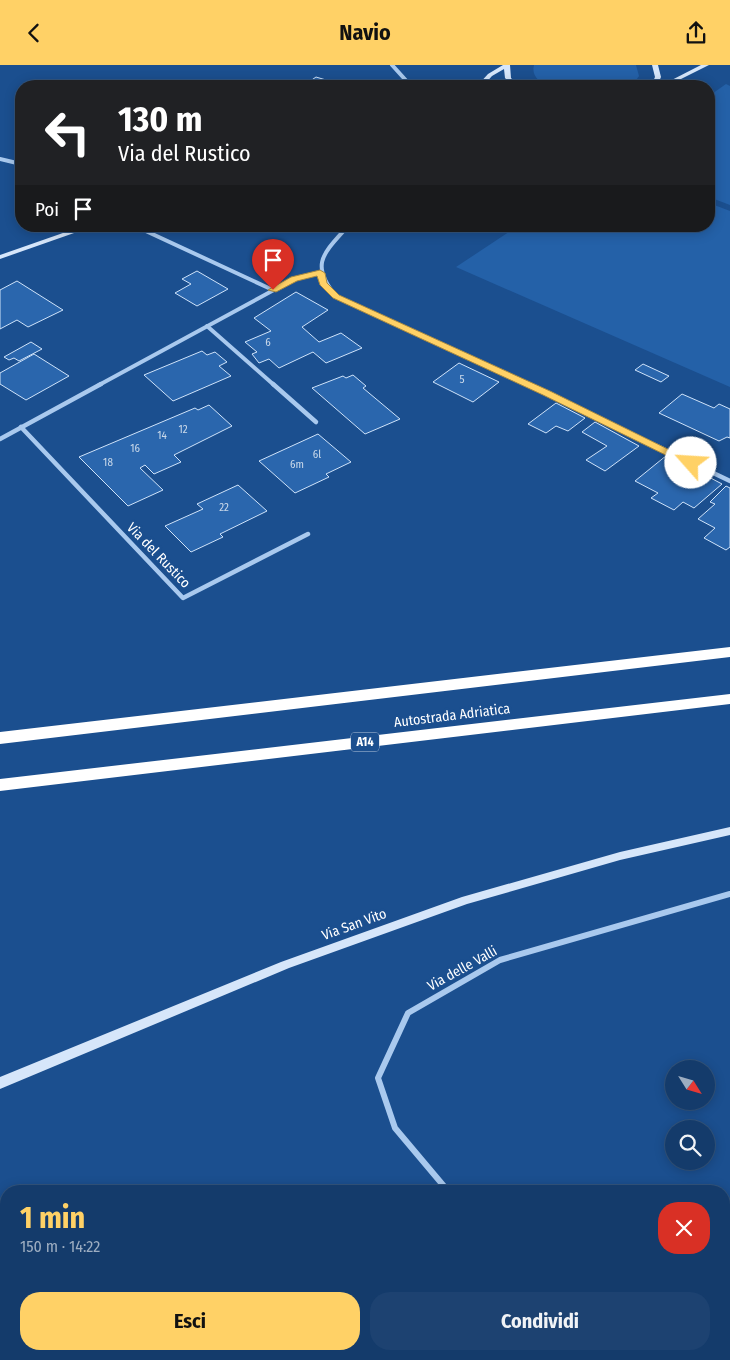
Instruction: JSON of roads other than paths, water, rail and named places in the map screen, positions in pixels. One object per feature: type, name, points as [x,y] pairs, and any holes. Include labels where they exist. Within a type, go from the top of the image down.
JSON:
[{"type":"highway","points":[[0,738],[730,652]]},
{"type":"highway","name":"Autostrada Adriatica","points":[[0,785],[730,699]]},
{"type":"street","points":[[392,65],[406,80]]},
{"type":"street","points":[[485,80],[506,65],[510,80]]},
{"type":"street","points":[[655,65],[658,77],[657,80]]},
{"type":"street","points":[[675,80],[706,65]]},
{"type":"street","points":[[0,159],[15,163]]},
{"type":"street","points":[[0,257],[73,232]]},
{"type":"street","points":[[148,232],[273,290]]},
{"type":"street","points":[[343,232],[322,259],[320,273],[323,283],[336,297],[547,393],[730,481]]},
{"type":"street","points":[[0,439],[294,279],[320,273]]},
{"type":"street","points":[[207,326],[316,422]]},
{"type":"street","name":"Via del Rustico","points":[[21,427],[183,598],[308,534]]},
{"type":"street","name":"Via San Vito","points":[[0,1083],[285,965],[466,900],[620,856],[730,831]]},
{"type":"street","name":"Via delle Valli","points":[[443,1185],[395,1128],[378,1078],[408,1013],[500,960],[730,894]]}]
